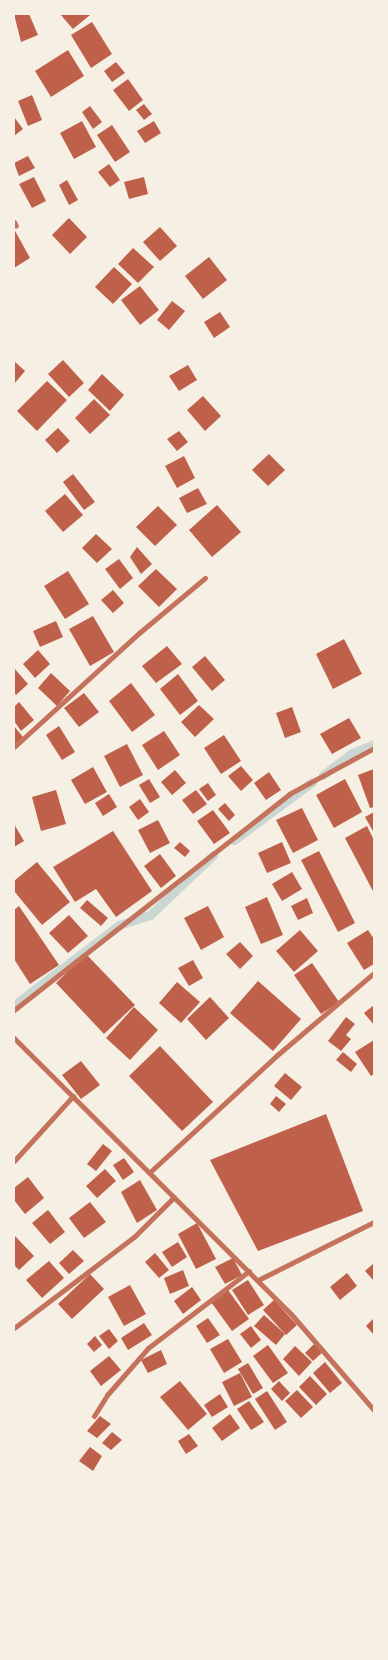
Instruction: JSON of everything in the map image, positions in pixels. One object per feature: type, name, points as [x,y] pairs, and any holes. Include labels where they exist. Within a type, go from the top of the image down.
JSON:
[{"type":"street","points":[[14,747],[139,633],[205,578]]},
{"type":"street","points":[[14,1010],[288,794],[374,748]]},
{"type":"street","points":[[150,1172],[276,1056],[374,973]]},
{"type":"street","points":[[14,1038],[258,1280],[374,1410]]},
{"type":"street","points":[[14,1161],[73,1096]]},
{"type":"street","points":[[14,1328],[135,1236],[174,1197]]},
{"type":"street","points":[[258,1280],[374,1222]]},
{"type":"street","points":[[94,1416],[107,1395],[148,1348],[249,1271]]},
{"type":"building","points":[[14,14],[29,14],[38,35],[21,42]]},
{"type":"building","points":[[60,14],[89,14],[90,15],[73,29]]},
{"type":"building","points":[[92,22],[112,54],[91,68],[71,35]]},
{"type":"building","points":[[68,50],[84,76],[51,97],[35,71]]},
{"type":"building","points":[[116,62],[125,73],[112,82],[104,71]]},
{"type":"building","points":[[128,79],[143,100],[129,111],[113,90]]},
{"type":"building","points":[[32,95],[42,120],[28,126],[18,101]]},
{"type":"building","points":[[144,104],[152,114],[144,120],[136,110]]},
{"type":"building","points":[[90,106],[102,122],[93,129],[82,112]]},
{"type":"building","points":[[14,117],[23,129],[14,136]]},
{"type":"building","points":[[82,121],[96,147],[74,159],[60,133]]},
{"type":"building","points":[[154,121],[161,133],[145,143],[137,131]]},
{"type":"building","points":[[112,125],[130,152],[115,162],[97,135]]},
{"type":"building","points":[[28,156],[35,168],[19,176],[14,163]]},
{"type":"building","points":[[109,164],[120,180],[110,187],[98,172]]},
{"type":"building","points":[[34,177],[46,201],[32,208],[19,184]]},
{"type":"building","points":[[144,177],[148,194],[129,199],[124,182]]},
{"type":"building","points":[[67,180],[78,200],[69,205],[59,185]]},
{"type":"building","points":[[69,218],[87,237],[70,254],[52,235]]},
{"type":"building","points":[[160,227],[177,246],[160,261],[143,242]]},
{"type":"building","points":[[14,229],[30,258],[14,268]]},
{"type":"building","points":[[133,248],[154,267],[138,283],[118,264]]},
{"type":"building","points":[[209,257],[227,280],[203,299],[185,276]]},
{"type":"building","points":[[114,267],[132,284],[113,304],[95,287]]},
{"type":"building","points":[[140,286],[159,310],[140,325],[121,300]]},
{"type":"building","points":[[172,301],[185,311],[169,330],[157,320]]},
{"type":"building","points":[[220,312],[230,327],[214,338],[204,322]]},
{"type":"building","points":[[63,360],[84,383],[69,397],[48,374]]},
{"type":"building","points":[[14,361],[25,371],[14,384]]},
{"type":"building","points":[[188,365],[197,380],[179,391],[169,376]]},
{"type":"building","points":[[102,374],[124,395],[110,411],[88,390]]},
{"type":"building","points":[[47,381],[67,400],[37,431],[17,411]]},
{"type":"building","points":[[203,396],[221,416],[205,431],[187,410]]},
{"type":"building","points":[[94,399],[110,415],[90,434],[75,418]]},
{"type":"building","points":[[58,428],[70,441],[57,453],[45,440]]},
{"type":"building","points":[[179,431],[188,442],[177,451],[167,439]]},
{"type":"building","points":[[269,454],[285,470],[268,486],[252,470]]},
{"type":"building","points":[[184,456],[195,478],[177,488],[165,466]]},
{"type":"building","points":[[73,474],[95,502],[84,510],[63,482]]},
{"type":"building","points":[[198,488],[207,504],[187,513],[179,498]]},
{"type":"building","points":[[65,494],[83,515],[63,532],[45,511]]},
{"type":"building","points":[[217,505],[241,532],[212,557],[189,530]]},
{"type":"building","points":[[158,506],[177,525],[155,546],[136,527]]},
{"type":"building","points":[[96,534],[112,549],[97,563],[82,548]]},
{"type":"building","points":[[137,547],[152,564],[141,574],[130,557]]},
{"type":"building","points":[[119,559],[133,578],[120,589],[105,569]]},
{"type":"building","points":[[156,569],[177,589],[159,607],[138,586]]},
{"type":"building","points":[[68,571],[89,604],[65,619],[44,586]]},
{"type":"building","points":[[113,590],[124,603],[113,613],[101,600]]},
{"type":"building","points":[[93,616],[114,652],[90,666],[69,629]]},
{"type":"building","points":[[56,621],[63,637],[40,647],[33,631]]},
{"type":"building","points":[[344,639],[362,674],[333,689],[316,654]]},
{"type":"building","points":[[167,646],[182,664],[156,683],[142,666]]},
{"type":"building","points":[[38,650],[50,664],[35,678],[23,664]]},
{"type":"building","points":[[205,656],[225,680],[212,691],[192,667]]},
{"type":"building","points":[[14,668],[28,684],[16,695],[14,692]]},
{"type":"building","points":[[51,673],[70,691],[57,706],[38,688]]},
{"type":"building","points":[[178,674],[198,701],[180,715],[160,689]]},
{"type":"building","points":[[131,683],[155,715],[132,732],[109,701]]},
{"type":"building","points":[[84,693],[99,712],[79,727],[64,708]]},
{"type":"building","points":[[19,702],[34,720],[21,731],[14,721],[14,707]]},
{"type":"building","points":[[199,705],[214,719],[195,737],[181,722]]},
{"type":"building","points":[[292,707],[301,732],[285,738],[276,713]]},
{"type":"building","points":[[349,718],[361,738],[332,754],[320,734]]},
{"type":"building","points":[[14,726],[23,737],[14,745]]},
{"type":"building","points":[[59,726],[75,752],[62,760],[46,735]]},
{"type":"building","points":[[164,731],[180,755],[158,770],[142,745]]},
{"type":"building","points":[[224,735],[241,761],[221,774],[204,748]]},
{"type":"building","points":[[127,744],[143,775],[120,787],[104,756]]},
{"type":"building","points":[[241,766],[253,780],[241,791],[228,776]]},
{"type":"building","points":[[93,767],[107,792],[85,804],[71,780]]},
{"type":"building","points":[[374,769],[374,807],[370,808],[358,775]]},
{"type":"building","points":[[175,770],[186,783],[172,795],[161,782]]},
{"type":"building","points":[[269,772],[281,790],[266,800],[254,783]]},
{"type":"building","points":[[149,779],[160,797],[150,803],[139,785]]},
{"type":"building","points":[[345,779],[362,812],[334,828],[316,795]]},
{"type":"building","points":[[208,783],[216,795],[208,801],[199,789]]},
{"type":"building","points":[[56,790],[66,824],[41,831],[32,797]]},
{"type":"building","points":[[196,790],[207,804],[193,814],[182,800]]},
{"type":"building","points":[[109,794],[117,807],[103,816],[95,803]]},
{"type":"building","points":[[140,799],[149,812],[138,820],[129,807]]},
{"type":"building","points":[[225,803],[235,815],[229,821],[218,809]]},
{"type":"building","points":[[302,808],[318,840],[293,853],[276,820]]},
{"type":"building","points":[[213,810],[230,833],[214,844],[197,821]]},
{"type":"building","points":[[374,812],[374,833],[365,817]]},
{"type":"building","points":[[158,820],[170,843],[150,853],[138,830]]},
{"type":"building","points":[[14,824],[24,841],[14,847]]},
{"type":"building","points":[[367,826],[374,840],[374,893],[345,838]]},
{"type":"building","points":[[113,831],[152,891],[116,917],[96,889],[75,902],[53,867]]},
{"type":"building","points":[[180,842],[190,851],[185,857],[174,848]]},
{"type":"building","points":[[282,842],[291,863],[267,873],[258,853]]},
{"type":"building","points":[[319,851],[355,923],[338,932],[301,860]]},
{"type":"building","points":[[160,854],[176,876],[161,888],[144,866]]},
{"type":"building","points":[[37,862],[70,902],[42,925],[14,891],[14,881]]},
{"type":"building","points":[[292,872],[302,889],[282,901],[272,884]]},
{"type":"building","points":[[267,897],[283,935],[261,944],[245,907]]},
{"type":"building","points":[[307,898],[313,913],[298,920],[291,906]]},
{"type":"building","points":[[87,900],[108,918],[101,926],[80,908]]},
{"type":"building","points":[[19,906],[59,965],[30,984],[14,959],[14,910]]},
{"type":"building","points":[[208,906],[224,937],[201,950],[184,918]]},
{"type":"building","points":[[69,915],[88,936],[68,953],[49,933]]},
{"type":"building","points":[[300,930],[318,951],[294,972],[276,951]]},
{"type":"building","points":[[368,930],[374,939],[374,964],[364,970],[347,943]]},
{"type":"building","points":[[240,942],[253,956],[240,969],[226,954]]},
{"type":"building","points":[[86,954],[135,1005],[104,1034],[56,983]]},
{"type":"building","points":[[193,960],[203,978],[189,986],[178,968]]},
{"type":"building","points":[[312,963],[339,1002],[321,1014],[294,975]]},
{"type":"building","points":[[258,981],[301,1019],[273,1051],[230,1013]]},
{"type":"building","points":[[177,982],[200,1002],[181,1023],[159,1003]]},
{"type":"building","points":[[210,997],[229,1018],[206,1040],[187,1019]]},
{"type":"building","points":[[374,1005],[374,1025],[364,1013]]},
{"type":"building","points":[[134,1007],[158,1030],[130,1060],[106,1038]]},
{"type":"building","points":[[346,1017],[355,1024],[346,1035],[351,1039],[341,1051],[328,1041]]},
{"type":"building","points":[[374,1040],[374,1074],[371,1076],[355,1052]]},
{"type":"building","points":[[160,1046],[213,1102],[182,1131],[129,1076]]},
{"type":"building","points":[[343,1052],[357,1064],[351,1072],[336,1060]]},
{"type":"building","points":[[81,1061],[100,1085],[81,1099],[62,1075]]},
{"type":"building","points":[[285,1073],[302,1087],[291,1100],[274,1086]]},
{"type":"building","points":[[276,1096],[286,1104],[279,1112],[270,1104]]},
{"type":"building","points":[[326,1114],[363,1211],[258,1251],[210,1160]]},
{"type":"building","points":[[103,1144],[112,1151],[96,1171],[87,1164]]},
{"type":"building","points":[[124,1158],[134,1172],[123,1180],[113,1165]]},
{"type":"building","points":[[105,1169],[116,1181],[97,1198],[86,1186]]},
{"type":"building","points":[[28,1177],[44,1198],[25,1214],[14,1200],[14,1188]]},
{"type":"building","points":[[140,1180],[157,1210],[137,1223],[121,1192]]},
{"type":"building","points":[[90,1202],[106,1222],[84,1238],[69,1218]]},
{"type":"building","points":[[48,1210],[65,1232],[50,1244],[32,1223]]},
{"type":"building","points":[[197,1223],[216,1259],[196,1269],[178,1234]]},
{"type":"building","points":[[14,1235],[34,1256],[19,1270],[14,1265]]},
{"type":"building","points":[[178,1242],[187,1257],[172,1267],[162,1252]]},
{"type":"building","points":[[73,1250],[84,1261],[69,1274],[59,1263]]},
{"type":"building","points":[[155,1253],[169,1270],[159,1278],[145,1262]]},
{"type":"building","points":[[233,1258],[242,1275],[225,1284],[215,1267]]},
{"type":"building","points":[[49,1261],[64,1278],[42,1298],[26,1280]]},
{"type":"building","points":[[374,1263],[374,1281],[365,1271]]},
{"type":"building","points":[[183,1270],[189,1286],[170,1294],[164,1278]]},
{"type":"building","points":[[347,1273],[357,1286],[340,1300],[330,1287]]},
{"type":"building","points":[[90,1274],[104,1289],[72,1319],[58,1304]]},
{"type":"building","points":[[248,1280],[264,1305],[248,1315],[232,1290]]},
{"type":"building","points":[[130,1285],[146,1314],[124,1326],[108,1297]]},
{"type":"building","points":[[192,1287],[201,1300],[183,1314],[174,1301]]},
{"type":"building","points":[[228,1290],[249,1319],[232,1331],[211,1302]]},
{"type":"building","points":[[274,1300],[297,1325],[286,1335],[263,1310]]},
{"type":"building","points":[[264,1315],[285,1334],[276,1345],[254,1326]]},
{"type":"building","points":[[208,1318],[220,1335],[207,1343],[196,1326]]},
{"type":"building","points":[[374,1318],[374,1335],[366,1326]]},
{"type":"building","points":[[144,1323],[152,1335],[128,1350],[121,1338]]},
{"type":"building","points":[[251,1326],[261,1340],[251,1348],[240,1334]]},
{"type":"building","points":[[109,1329],[118,1341],[109,1349],[99,1336]]},
{"type":"building","points":[[95,1336],[102,1345],[94,1352],[87,1344]]},
{"type":"building","points":[[228,1339],[242,1362],[224,1373],[210,1349]]},
{"type":"building","points":[[314,1344],[323,1352],[313,1361],[305,1353]]},
{"type":"building","points":[[268,1345],[288,1373],[273,1383],[253,1356]]},
{"type":"building","points":[[295,1346],[312,1362],[299,1376],[283,1359]]},
{"type":"building","points":[[161,1350],[167,1364],[148,1373],[141,1360]]},
{"type":"building","points":[[109,1356],[121,1370],[101,1386],[90,1371]]},
{"type":"building","points":[[325,1362],[342,1383],[330,1393],[313,1373]]},
{"type":"building","points":[[248,1363],[263,1388],[253,1394],[238,1369]]},
{"type":"building","points":[[240,1373],[252,1397],[234,1406],[222,1382]]},
{"type":"building","points":[[310,1376],[327,1394],[316,1405],[299,1387]]},
{"type":"building","points":[[180,1381],[207,1414],[188,1430],[160,1397]]},
{"type":"building","points":[[279,1381],[290,1393],[282,1401],[271,1389]]},
{"type":"building","points":[[297,1390],[313,1407],[301,1418],[285,1401]]},
{"type":"building","points":[[267,1391],[287,1422],[275,1430],[255,1399]]},
{"type":"building","points":[[220,1394],[228,1407],[212,1417],[204,1405]]},
{"type":"building","points":[[249,1401],[264,1422],[251,1430],[237,1409]]},
{"type":"building","points":[[230,1414],[240,1428],[222,1441],[212,1428]]},
{"type":"building","points":[[100,1416],[111,1424],[97,1438],[87,1431]]},
{"type":"building","points":[[112,1432],[122,1440],[111,1450],[102,1443]]},
{"type":"building","points":[[189,1434],[198,1446],[186,1454],[178,1441]]},
{"type":"building","points":[[90,1447],[102,1456],[93,1471],[79,1461]]},
{"type":"waterway","points":[[323,775],[352,753],[374,744]]},
{"type":"waterway","points":[[234,840],[312,782]]},
{"type":"waterway","points":[[14,1005],[119,925],[150,915],[213,855]]}]
